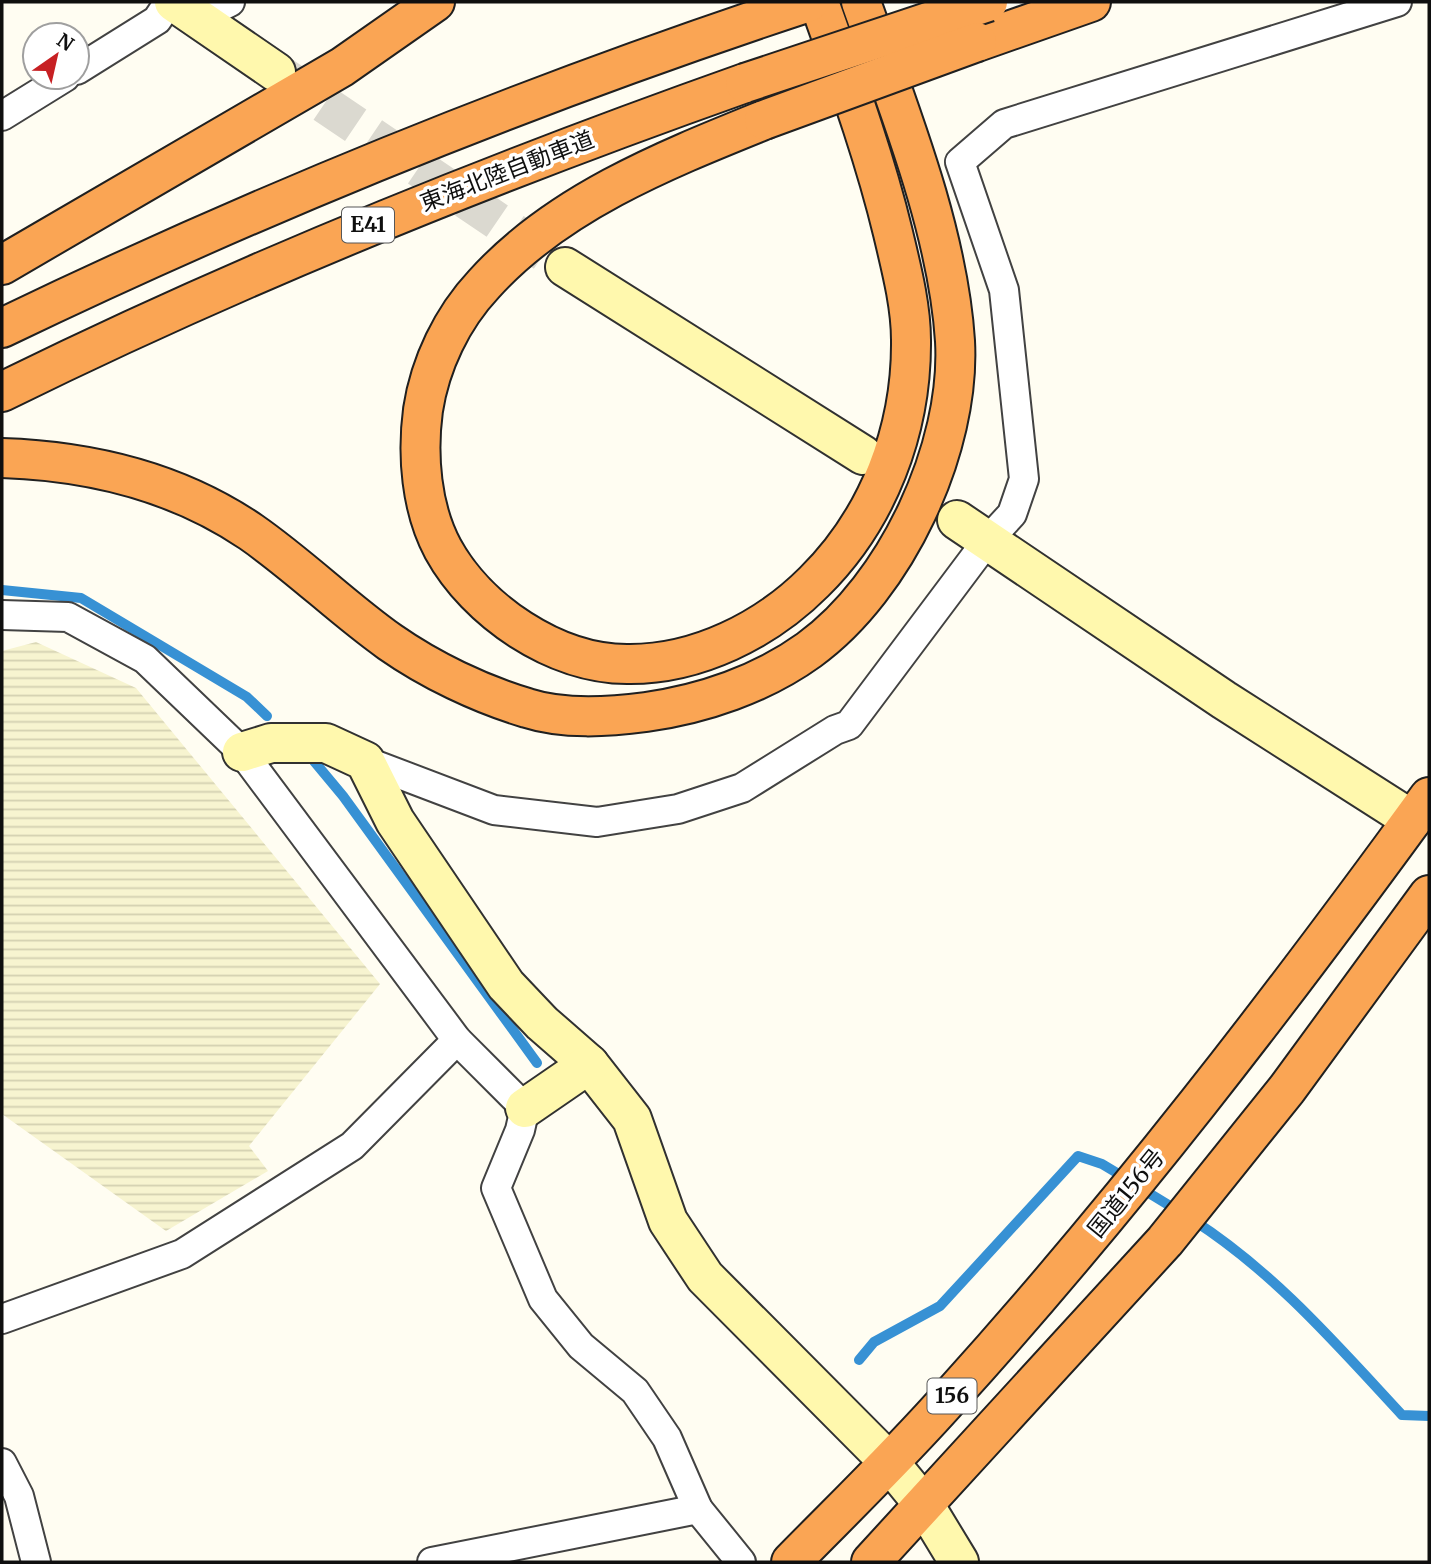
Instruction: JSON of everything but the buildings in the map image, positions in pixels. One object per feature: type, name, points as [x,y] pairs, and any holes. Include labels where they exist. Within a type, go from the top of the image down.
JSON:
[{"type":"highway","points":[[2,265],[342,67],[435,2]]},
{"type":"highway","name":"E41","points":[[2,328],[119,272],[322,183],[520,104],[809,2]]},
{"type":"highway","points":[[819,2],[866,136],[902,269],[911,338],[907,395],[894,454],[870,512],[843,551],[788,608],[739,638],[685,656],[626,664],[572,655],[524,632],[475,593],[443,548],[424,496],[419,437],[428,382],[449,333],[483,285],[524,247],[580,207],[668,159],[764,120],[977,42],[1091,2]]},
{"type":"highway","points":[[2,458],[61,460],[125,473],[188,497],[251,532],[392,643],[461,683],[530,710],[603,718],[680,707],[751,683],[810,649],[856,606],[895,554],[928,488],[949,416],[955,344],[947,280],[905,125],[862,2]]},
{"type":"highway","name":"東海北陸自動車道","points":[[2,392],[147,320],[343,235],[551,152],[745,83],[988,2]]},
{"type":"highway","name":"国道156号","points":[[791,1562],[952,1396],[1103,1222],[1423,816]]},
{"type":"highway","name":"156","points":[[871,1562],[1165,1241],[1287,1088],[1429,895]]},
{"type":"street","points":[[91,60],[157,20],[172,2],[218,14],[276,72]]},
{"type":"street","points":[[242,752],[271,743],[326,743],[365,761],[494,810],[597,822],[678,810],[742,788],[849,724],[972,530],[1012,514],[1024,479],[1004,290],[960,162],[1004,124],[1397,2]]},
{"type":"street","points":[[2,116],[42,91]]},
{"type":"street","points":[[565,267],[863,455]]},
{"type":"street","points":[[972,530],[1236,707],[1423,816]]},
{"type":"street","points":[[2,615],[68,617],[145,659],[242,752],[457,1040],[525,1108]]},
{"type":"street","points":[[365,761],[395,821],[506,985],[541,1023],[589,1064],[632,1119],[667,1221],[705,1277],[889,1462],[925,1506],[959,1562]]},
{"type":"street","points":[[2,1320],[182,1254],[352,1146],[457,1040]]},
{"type":"street","points":[[589,1064],[525,1108],[520,1130],[496,1188],[543,1299],[580,1346],[635,1391],[667,1438],[698,1509],[741,1562]]},
{"type":"street","points":[[2,1463],[19,1496],[36,1562]]},
{"type":"street","points":[[432,1562],[698,1509]]},
{"type":"shaded area","points":[[36,642],[136,688],[380,984],[249,1146],[268,1171],[166,1231],[2,1114],[2,651]]},
{"type":"waterway","points":[[2,590],[81,598],[247,697],[267,716]]},
{"type":"waterway","points":[[308,754],[343,796],[537,1063]]},
{"type":"waterway","points":[[859,1360],[874,1342],[940,1306],[1078,1156],[1102,1164],[1127,1179]]},
{"type":"waterway","points":[[1139,1187],[1180,1212]]},
{"type":"waterway","points":[[1193,1220],[1223,1240],[1278,1286],[1329,1336],[1402,1415],[1429,1416]]},
{"type":"tunnel","points":[[277,72],[565,267]]}]
